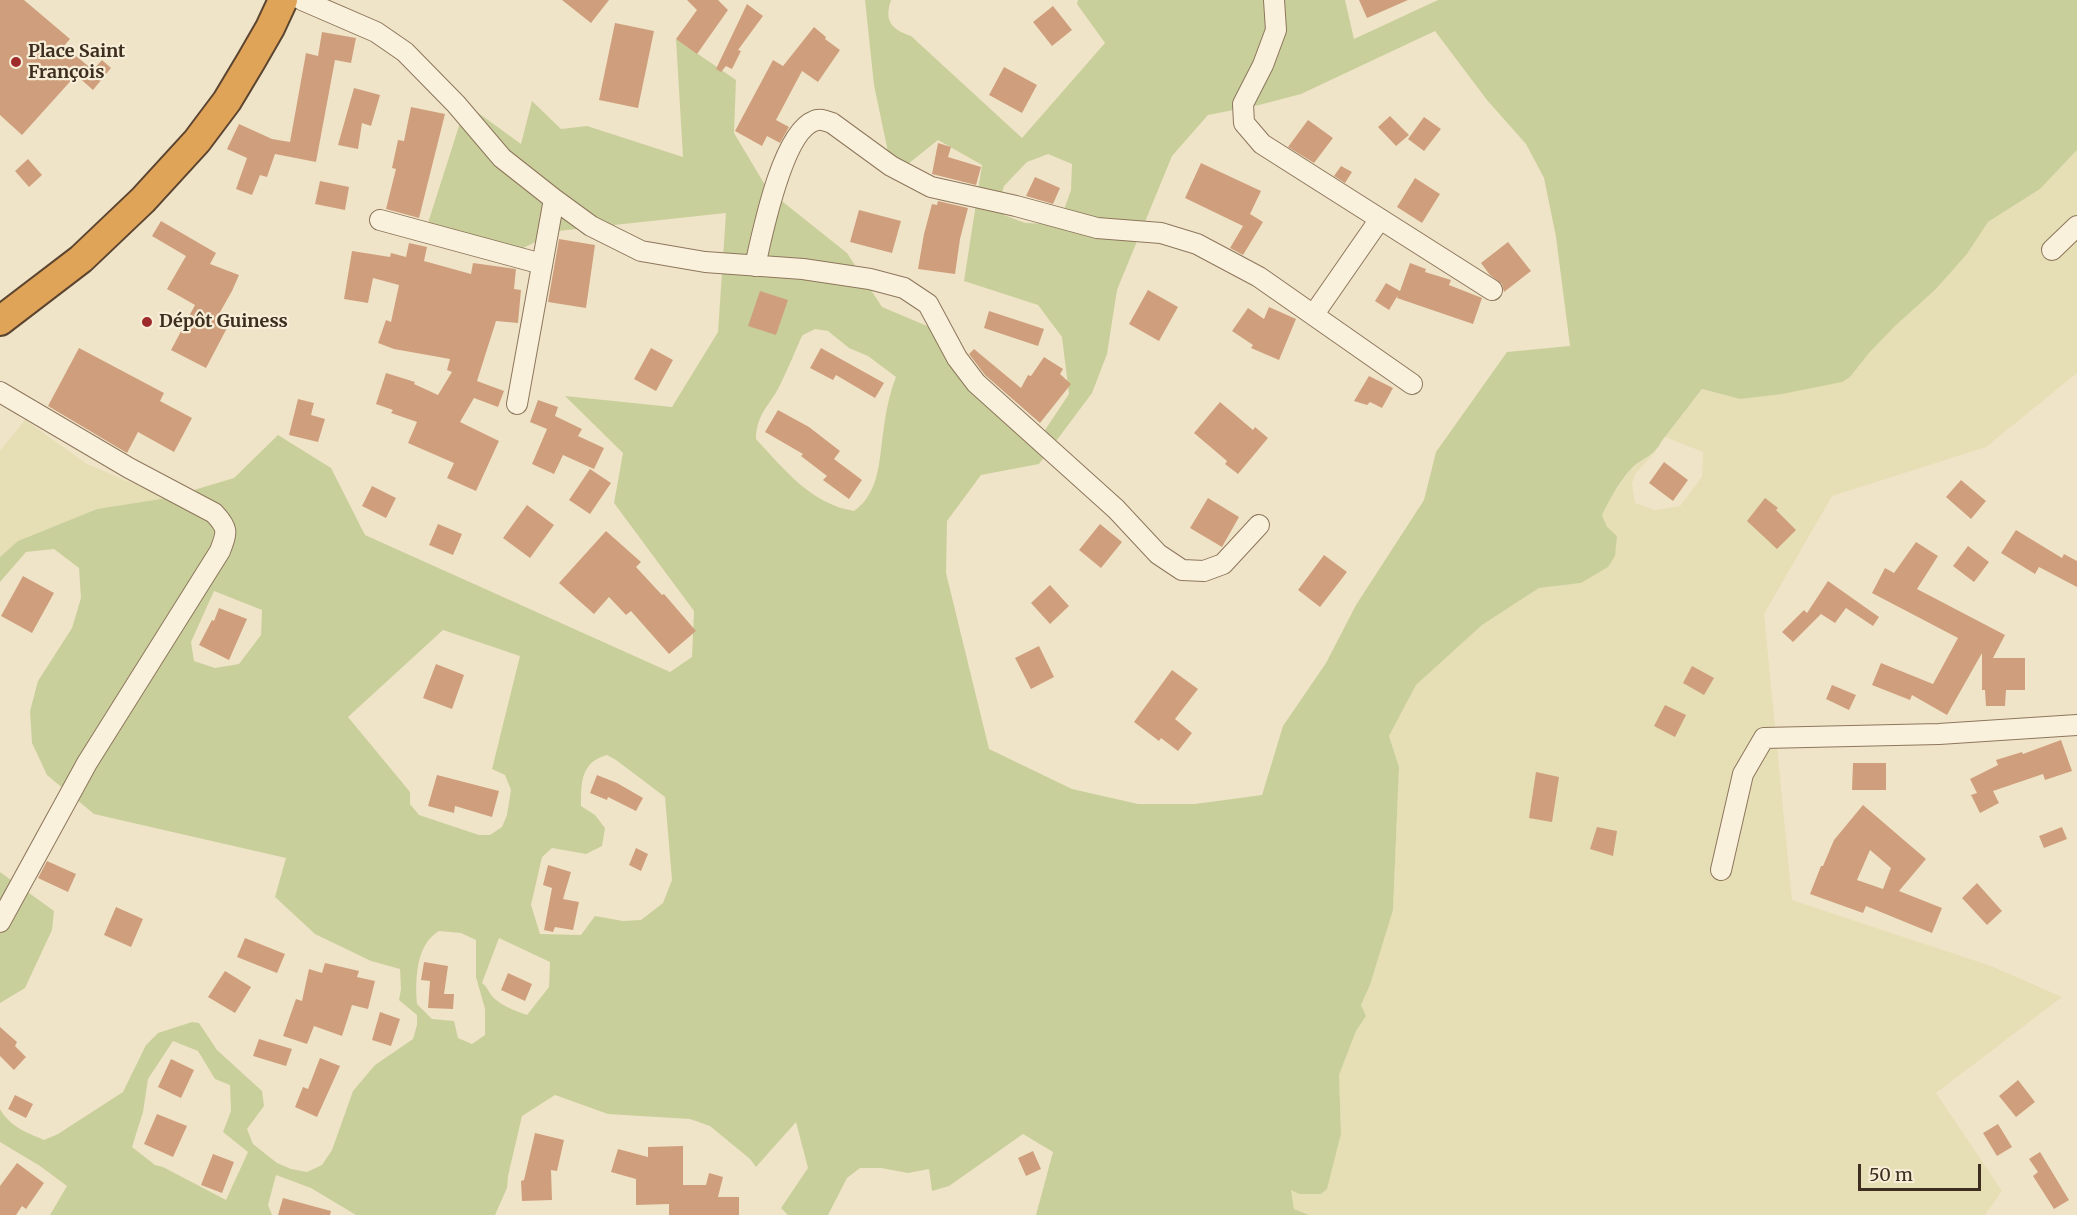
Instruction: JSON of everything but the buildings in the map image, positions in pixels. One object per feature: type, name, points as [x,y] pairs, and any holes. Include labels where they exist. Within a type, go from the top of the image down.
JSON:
[{"type":"highway","points":[[0,321],[81,259],[143,200],[197,141],[227,101],[270,28],[283,0]]},
{"type":"street","points":[[302,0],[376,32],[405,52],[456,104],[502,158],[591,226],[641,251],[705,262],[803,269],[870,279],[904,288],[928,304],[957,358],[976,383],[1116,509],[1158,554],[1182,570],[1204,571],[1223,564],[1259,525]]},
{"type":"street","points":[[1274,0],[1276,30],[1263,65],[1243,104],[1244,123],[1262,144],[1492,290]]},
{"type":"street","points":[[755,266],[771,199],[787,154],[802,130],[813,121],[823,120],[832,123],[891,166],[932,187],[1016,206],[1097,228],[1161,233],[1197,244],[1259,277],[1412,384]]},
{"type":"street","points":[[517,404],[554,199]]},
{"type":"street","points":[[380,219],[542,264]]},
{"type":"street","points":[[1314,314],[1380,219]]},
{"type":"street","points":[[2052,250],[2077,226]]},
{"type":"street","points":[[0,392],[129,468],[214,513],[224,524],[227,534],[220,551],[87,763],[0,922]]},
{"type":"street","points":[[1721,870],[1743,774],[1764,738],[1939,734],[2077,725]]},
{"type":"shaded area","points":[[2077,150],[2077,373],[1986,447],[1832,496],[1764,614],[1792,900],[1991,966],[2062,997],[1936,1093],[2002,1191],[1985,1215],[1309,1215],[1294,1209],[1291,1189],[1299,1194],[1321,1194],[1327,1189],[1341,1134],[1339,1075],[1356,1031],[1366,1016],[1361,1005],[1370,985],[1393,910],[1399,767],[1389,736],[1416,685],[1482,625],[1539,588],[1581,583],[1607,527],[1602,515],[1607,503],[1631,469],[1657,450],[1635,474],[1632,484],[1635,503],[1655,510],[1680,506],[1702,477],[1703,452],[1665,437],[1702,389],[1740,399],[1850,377],[1895,326],[1936,289],[1967,254],[1988,222],[2040,189]]},
{"type":"shaded area","points":[[25,420],[87,464],[167,498],[97,509],[18,541],[0,557],[0,451]]},
{"type":"green space","points":[[865,0],[891,0],[888,14],[894,27],[911,36],[1022,138],[1105,43],[1077,4],[1078,0],[1345,0],[1354,39],[1438,0],[2077,0],[2077,150],[2040,189],[1988,222],[1967,254],[1936,289],[1895,326],[1850,377],[1842,382],[1782,394],[1740,399],[1702,389],[1655,451],[1630,470],[1608,503],[1602,515],[1607,527],[1617,536],[1615,556],[1608,567],[1581,583],[1539,588],[1482,625],[1416,685],[1389,736],[1399,767],[1393,910],[1370,985],[1361,1005],[1366,1016],[1356,1031],[1339,1075],[1341,1134],[1327,1189],[1321,1194],[1299,1194],[1291,1190],[1294,1209],[1309,1215],[1036,1215],[1053,1152],[1023,1134],[949,1186],[932,1191],[929,1169],[908,1173],[881,1168],[860,1168],[847,1178],[828,1215],[788,1215],[781,1208],[808,1168],[796,1122],[756,1167],[750,1159],[710,1126],[690,1119],[608,1114],[555,1095],[522,1116],[507,1188],[495,1215],[356,1215],[311,1188],[276,1175],[268,1205],[272,1215],[50,1215],[67,1186],[40,1166],[0,1142],[0,1109],[14,1125],[44,1140],[58,1134],[123,1092],[146,1045],[158,1033],[192,1022],[199,1023],[217,1050],[262,1091],[264,1106],[247,1129],[253,1144],[277,1163],[307,1172],[322,1165],[332,1150],[353,1091],[375,1065],[413,1039],[417,1015],[399,1000],[400,969],[371,961],[315,934],[275,897],[286,858],[94,814],[47,775],[32,743],[30,711],[38,681],[72,628],[81,598],[79,568],[54,549],[26,552],[0,582],[0,557],[18,541],[97,509],[167,498],[234,478],[278,435],[331,468],[365,535],[670,672],[692,657],[694,611],[614,503],[623,453],[565,396],[672,407],[718,332],[726,213],[558,231],[519,250],[428,223],[466,104],[521,144],[532,101],[561,129],[587,126],[683,157],[676,39],[736,80],[734,133],[768,190],[847,253],[882,307],[932,328],[1043,433],[1069,394],[1062,337],[1038,305],[964,281],[982,165],[938,140],[893,176],[874,85]],"holes":[[[1435,31],[1487,100],[1526,144],[1544,178],[1556,237],[1570,346],[1507,352],[1436,452],[1424,500],[1356,605],[1326,663],[1283,726],[1262,795],[1195,804],[1138,804],[1072,789],[989,749],[946,573],[947,521],[981,475],[1039,464],[1092,393],[1107,354],[1117,290],[1172,156],[1208,115],[1301,94]],[[1048,154],[1072,164],[1071,190],[1059,224],[1025,223],[1004,215],[1001,196],[1004,186],[1027,162]],[[815,329],[828,331],[849,348],[868,356],[896,377],[887,408],[874,484],[863,503],[854,511],[824,501],[811,493],[799,484],[756,439],[758,423],[779,387],[801,338]],[[214,591],[262,610],[261,635],[239,664],[215,668],[194,661],[191,642]],[[443,630],[520,656],[492,769],[505,775],[511,790],[507,815],[502,827],[490,835],[479,835],[419,815],[410,804],[410,792],[348,717]],[[607,755],[665,797],[672,880],[663,903],[641,920],[623,921],[595,916],[581,935],[540,934],[531,905],[542,857],[552,848],[586,854],[602,846],[605,828],[595,815],[581,806],[582,781],[587,768]],[[439,931],[461,933],[476,940],[476,977],[485,1009],[485,1035],[472,1044],[458,1038],[454,1021],[432,1019],[417,1004],[416,984],[421,953],[431,937]],[[499,938],[550,962],[549,987],[527,1015],[499,1002],[482,983]],[[173,1041],[198,1051],[215,1079],[230,1085],[231,1111],[223,1132],[248,1152],[226,1200],[155,1165],[132,1147],[143,1112],[148,1079]]]},
{"type":"green space","points":[[0,872],[54,911],[52,930],[25,988],[0,1003]]},
{"type":"place","name":"Place Saint François","points":[[16,62]]},
{"type":"place","name":"Dépôt Guiness","points":[[147,322]]}]
